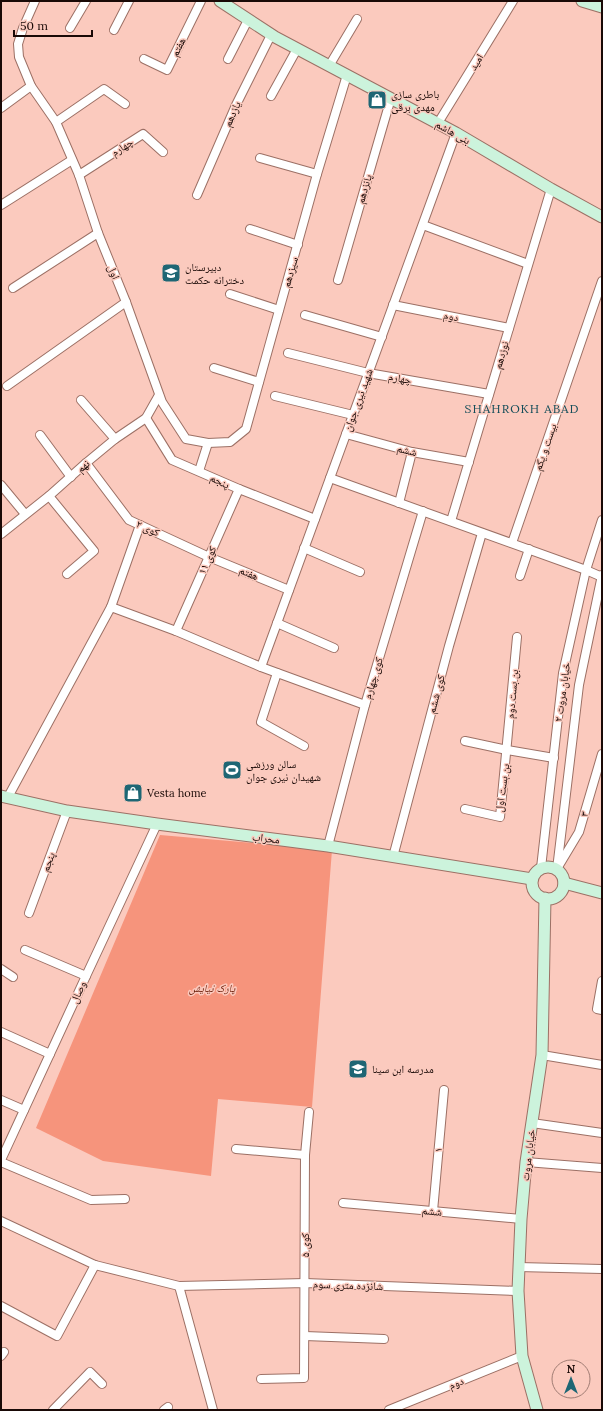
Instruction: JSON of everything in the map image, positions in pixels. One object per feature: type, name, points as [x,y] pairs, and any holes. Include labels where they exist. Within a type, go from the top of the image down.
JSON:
[{"type":"street","name":"اول","points":[[35,1],[23,28],[18,44],[19,57],[31,86],[56,122],[79,175],[98,233],[126,302],[159,395],[186,439],[208,443]]},
{"type":"street","points":[[70,28],[86,1]]},
{"type":"street","points":[[114,30],[129,1]]},
{"type":"street","name":"هفتم","points":[[144,59],[167,70],[201,1]]},
{"type":"street","name":"بنی هاشم","points":[[220,1],[271,35],[438,123],[602,217]]},
{"type":"street","name":"امید","points":[[438,123],[513,1]]},
{"type":"street","points":[[582,1],[602,7]]},
{"type":"street","points":[[329,66],[357,19]]},
{"type":"street","points":[[228,59],[248,20]]},
{"type":"street","name":"یازدهم","points":[[197,195],[236,105],[271,35]]},
{"type":"street","points":[[271,96],[297,49]]},
{"type":"street","name":"سیزدهم","points":[[208,443],[230,442],[246,428],[317,174],[348,75]]},
{"type":"street","points":[[1,108],[31,86]]},
{"type":"street","points":[[56,122],[104,89],[125,104]]},
{"type":"street","name":"پانزدهم","points":[[338,280],[391,98]]},
{"type":"street","name":"شهید نیری جوان","points":[[261,667],[456,133]]},
{"type":"street","name":"چهارم","points":[[79,175],[143,134],[163,152]]},
{"type":"street","points":[[260,158],[317,174]]},
{"type":"street","points":[[1,205],[72,160]]},
{"type":"street","name":"نوزدهم","points":[[451,521],[551,189]]},
{"type":"street","points":[[422,225],[528,264]]},
{"type":"street","points":[[250,229],[298,245]]},
{"type":"street","points":[[13,288],[98,233]]},
{"type":"street","name":"بیست و یکم","points":[[512,544],[602,282]]},
{"type":"street","points":[[230,294],[279,310]]},
{"type":"street","points":[[7,386],[126,302]]},
{"type":"street","name":"دوم","points":[[393,305],[509,328]]},
{"type":"street","points":[[304,315],[382,337]]},
{"type":"street","name":"چهارم","points":[[288,353],[368,373],[489,394]]},
{"type":"street","points":[[214,368],[259,382]]},
{"type":"street","name":"نهم","points":[[1,534],[49,496],[114,439],[146,418],[159,395]]},
{"type":"street","points":[[275,396],[353,416]]},
{"type":"street","points":[[81,400],[114,439]]},
{"type":"street","name":"پنجم","points":[[146,418],[172,460],[315,520]]},
{"type":"street","name":"ششم","points":[[346,434],[412,452],[469,462]]},
{"type":"street","points":[[40,435],[70,477]]},
{"type":"street","points":[[198,471],[208,443]]},
{"type":"street","points":[[399,503],[412,452]]},
{"type":"street","name":"کوی ۲","points":[[86,463],[130,520],[209,557]]},
{"type":"street","points":[[330,478],[602,576]]},
{"type":"street","points":[[1,485],[25,514]]},
{"type":"street","name":"کوی ۱۱","points":[[176,631],[239,489]]},
{"type":"street","points":[[49,496],[94,551],[67,574]]},
{"type":"street","name":"کوی چهارم","points":[[328,846],[365,705],[423,511]]},
{"type":"street","name":"خیابان مروت ۲","points":[[541,868],[563,673],[586,570],[602,520]]},
{"type":"street","points":[[4,796],[111,607],[140,525]]},
{"type":"street","name":"کوی ششم","points":[[393,857],[449,646],[482,532]]},
{"type":"street","points":[[304,548],[360,572]]},
{"type":"street","points":[[520,576],[529,549]]},
{"type":"street","name":"هفتم","points":[[209,557],[289,590]]},
{"type":"street","name":"خیابان مروت ۲","points":[[557,869],[579,685],[602,576]]},
{"type":"street","points":[[111,607],[176,631],[261,667],[365,705]]},
{"type":"street","points":[[277,623],[334,648]]},
{"type":"street","name":"بن بست دوم","points":[[507,750],[517,637]]},
{"type":"street","points":[[277,673],[261,722],[304,746]]},
{"type":"street","points":[[465,741],[554,758]]},
{"type":"street","name":"بن بست اول","points":[[465,809],[500,818],[507,750]]},
{"type":"street","name":"۳","points":[[557,869],[579,832],[602,754]]},
{"type":"street","name":"محراب","points":[[4,796],[67,811],[328,846],[532,879]]},
{"type":"street","name":"پنجم","points":[[29,913],[67,811]]},
{"type":"street","name":"وصال","points":[[1,1161],[158,824]]},
{"type":"street","points":[[552,867],[557,869],[561,873],[564,883],[560,893],[555,897],[545,898],[536,894],[531,884],[537,870],[552,867]]},
{"type":"street","points":[[564,883],[602,893]]},
{"type":"street","name":"خیابان مروت","points":[[537,1410],[522,1356],[518,1267],[526,1162],[542,1055],[545,898]]},
{"type":"street","points":[[25,950],[86,976]]},
{"type":"street","points":[[1,969],[13,977]]},
{"type":"street","points":[[602,986],[597,1009],[602,1010]]},
{"type":"street","points":[[1,1032],[50,1054]]},
{"type":"street","points":[[542,1055],[602,1064]]},
{"type":"street","name":"۱","points":[[433,1211],[444,1090]]},
{"type":"street","points":[[1,1100],[24,1110]]},
{"type":"street","name":"کوی ۵","points":[[261,1379],[304,1378],[305,1155],[309,1112]]},
{"type":"street","points":[[532,1123],[602,1133]]},
{"type":"street","points":[[236,1150],[305,1155]]},
{"type":"street","points":[[1,1161],[92,1200],[125,1200]]},
{"type":"street","points":[[526,1162],[602,1168]]},
{"type":"street","name":"ششم","points":[[343,1203],[521,1219]]},
{"type":"street","name":"شانزده متری سوم","points":[[1,1221],[95,1265],[179,1286],[305,1283],[518,1291]]},
{"type":"street","points":[[1,1306],[56,1336],[95,1265]]},
{"type":"street","points":[[518,1267],[602,1269]]},
{"type":"street","points":[[179,1286],[213,1410]]},
{"type":"street","points":[[305,1336],[384,1339]]},
{"type":"street","name":"دوم","points":[[389,1410],[522,1356]]},
{"type":"street","points":[[53,1410],[90,1372],[102,1384]]},
{"type":"green space","name":"پارک نیایش","points":[[160,835],[332,850],[312,1107],[218,1099],[211,1176],[103,1161],[36,1128]]},
{"type":"place","name":"باطری سازی مهدی برقی","points":[[377,100]]},
{"type":"place","name":"دبیرستان دخترانه حکمت","points":[[171,273]]},
{"type":"place","name":"سالن ورزشی شهیدان نیری جوان","points":[[232,770]]},
{"type":"place","name":"Vesta home","points":[[133,793]]},
{"type":"place","name":"مدرسه ابن سینا","points":[[358,1069]]},
{"type":"district","name":"SHAHROKH ABAD","points":[[522,408]]}]
